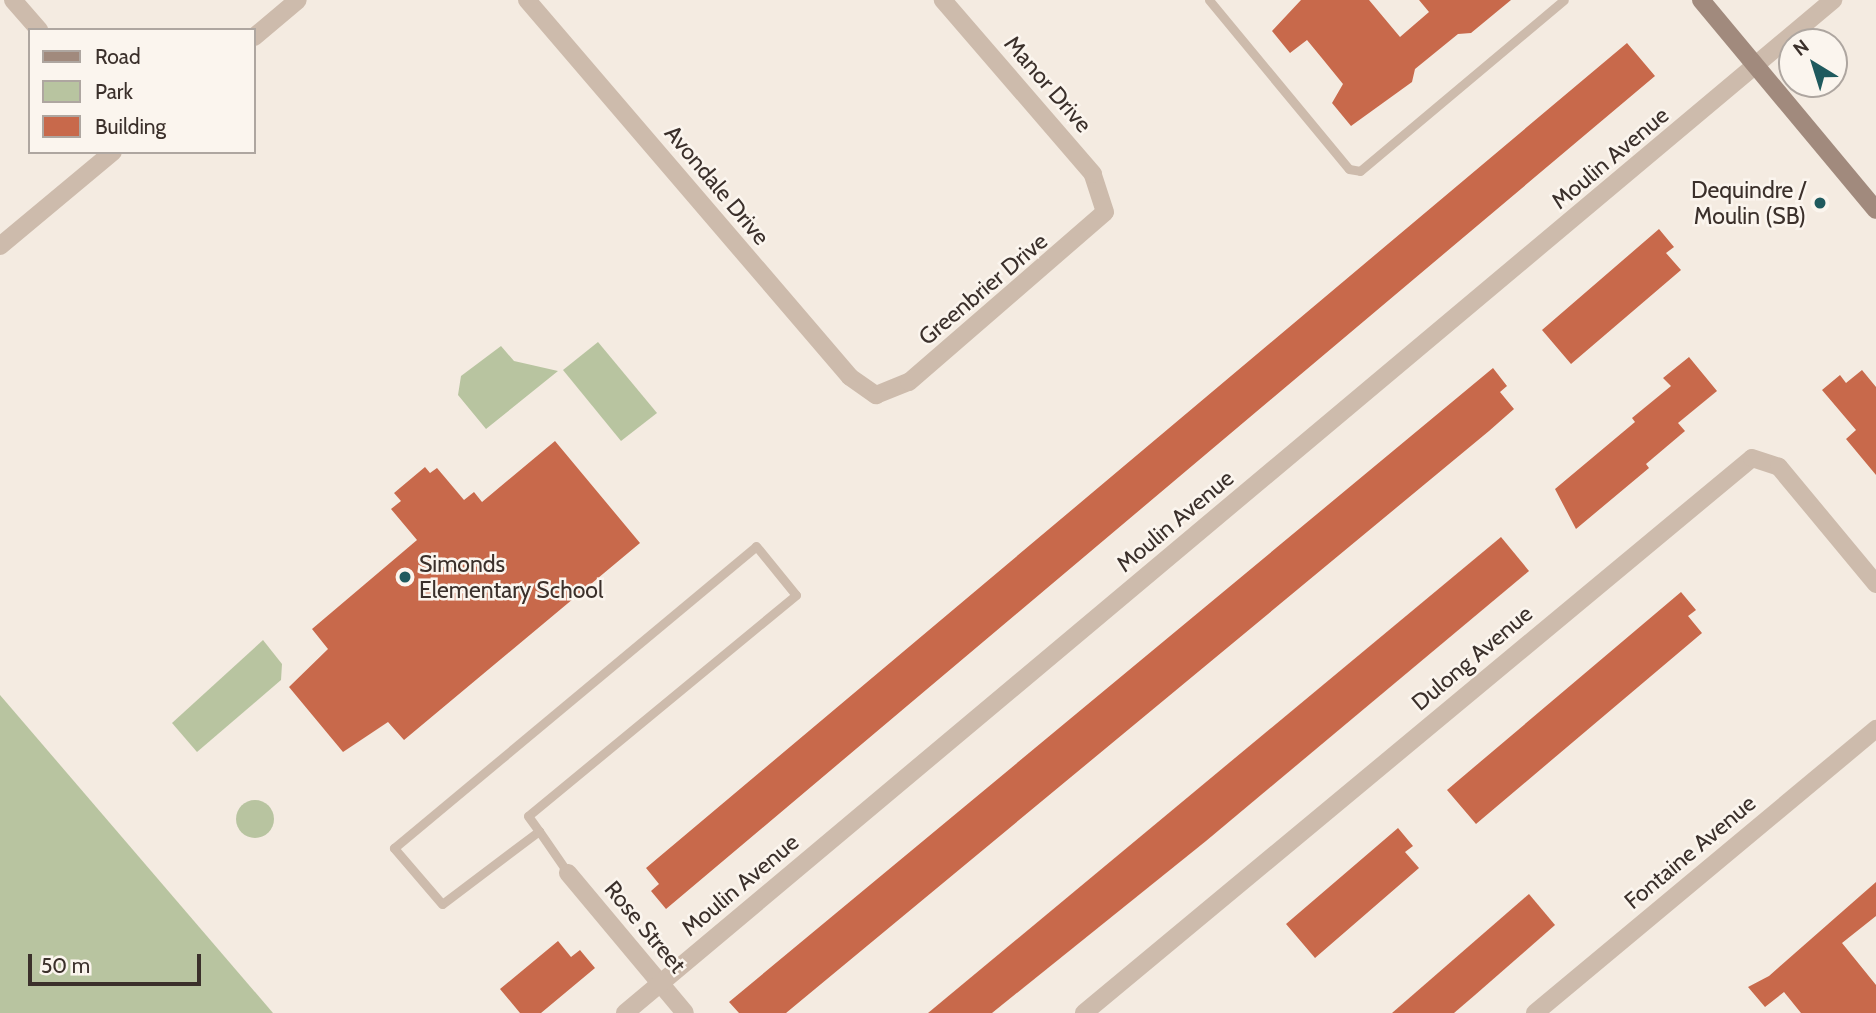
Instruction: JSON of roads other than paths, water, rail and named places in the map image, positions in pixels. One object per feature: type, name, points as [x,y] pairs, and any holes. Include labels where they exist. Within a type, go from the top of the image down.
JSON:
[{"type":"main road","points":[[1701,0],[1876,210]]},
{"type":"street","points":[[13,0],[37,28]]},
{"type":"street","points":[[256,35],[298,0]]},
{"type":"street","name":"Avondale Drive","points":[[527,0],[850,377],[876,395]]},
{"type":"street","name":"Manor Drive","points":[[943,0],[1093,174],[1106,205]]},
{"type":"street","name":"Moulin Avenue","points":[[625,1013],[1757,67],[1833,0]]},
{"type":"street","points":[[0,246],[111,154]]},
{"type":"street","name":"Greenbrier Drive","points":[[876,395],[909,382],[1099,224],[1106,205]]},
{"type":"street","name":"Dulong Avenue","points":[[1084,1013],[1752,458],[1779,467],[1876,584]]},
{"type":"street","name":"Fontaine Avenue","points":[[1535,1013],[1876,729]]},
{"type":"street","name":"Rose Street","points":[[568,873],[685,1013]]},
{"type":"lane","points":[[1209,0],[1349,169],[1360,171],[1564,0]]},
{"type":"lane","points":[[539,831],[442,904],[394,848],[756,546],[796,595],[528,816],[539,831],[568,873]]},
{"type":"place","name":"Dequindre / Moulin (SB)","points":[[1820,203]]},
{"type":"place","name":"Simonds Elementary School","points":[[405,577]]}]
